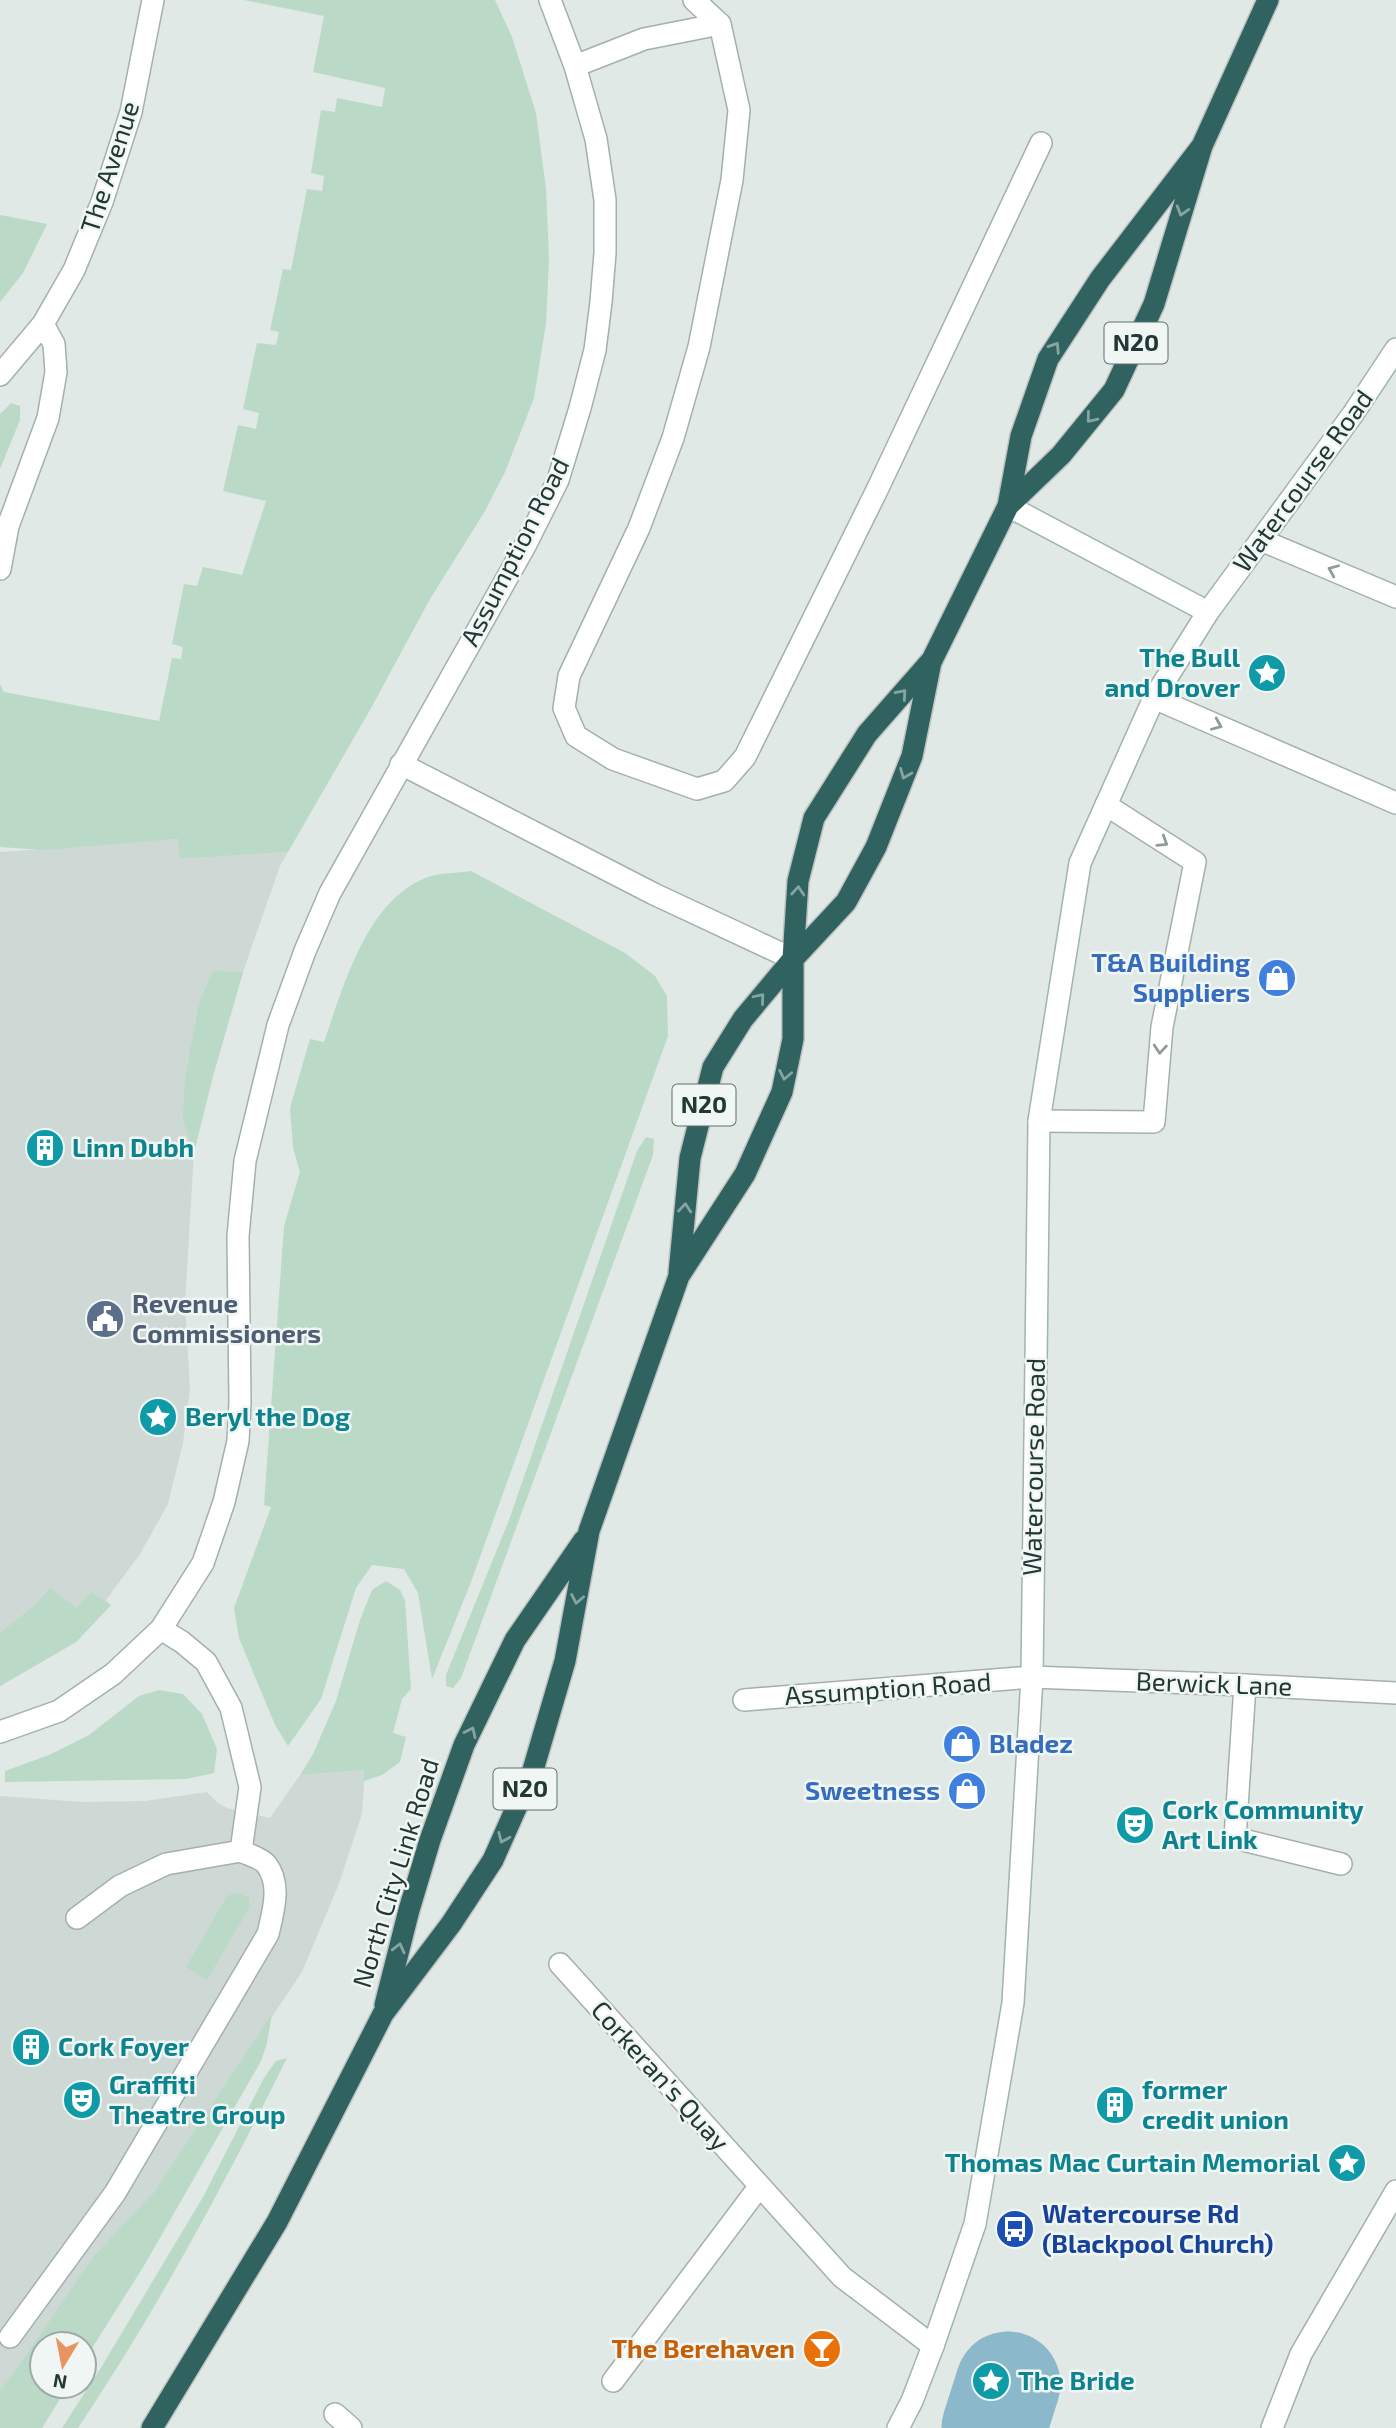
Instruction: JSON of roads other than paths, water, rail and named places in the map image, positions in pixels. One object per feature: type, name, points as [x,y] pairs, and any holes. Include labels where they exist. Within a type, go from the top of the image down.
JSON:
[{"type":"highway","name":"North City Link Road","points":[[1008,506],[1061,455],[1114,390],[1153,304],[1202,146],[1268,0]]},
{"type":"highway","name":"North City Link Road","points":[[679,1276],[690,1158],[713,1067],[743,1019],[793,959],[846,902],[876,847],[912,756],[932,660],[1008,506],[1021,436],[1048,359],[1100,279],[1202,146]]},
{"type":"highway","name":"North City Link Road","points":[[152,2428],[277,2222],[383,2014],[451,1924],[493,1860],[533,1770],[565,1661],[589,1531],[679,1276],[744,1174],[782,1092],[793,1039],[793,959],[798,881],[814,818],[867,734],[932,660]]},
{"type":"highway","name":"North City Link Road","points":[[383,2014],[412,1898],[464,1745],[515,1640],[589,1531]]},
{"type":"street","name":"The Avenue","points":[[0,374],[43,324],[74,270],[102,202],[131,112],[153,0]]},
{"type":"street","name":"Assumption Road","points":[[0,1732],[59,1711],[113,1674],[161,1629],[202,1563],[224,1502],[237,1441],[240,1402],[238,1236],[245,1161],[278,1025],[330,893],[499,592],[558,480],[595,350],[605,253],[605,200],[596,139],[575,66],[550,0]]},
{"type":"street","points":[[694,0],[720,24],[739,110],[732,180],[699,346],[673,438],[639,528],[569,676],[564,708],[576,736],[613,759],[696,789],[724,781],[746,757],[877,490],[1041,143]]},
{"type":"street","points":[[575,66],[644,39],[720,24]]},
{"type":"street","points":[[0,569],[8,526],[33,463],[50,407],[56,372],[54,344],[43,324]]},
{"type":"street","name":"Watercourse Road","points":[[898,2428],[912,2401],[933,2346],[975,2224],[1013,2003],[1032,1678],[1039,1121],[1080,863],[1154,698],[1209,612],[1353,414],[1396,349]]},
{"type":"street","points":[[1008,506],[1209,612]]},
{"type":"street","points":[[1261,540],[1396,597]]},
{"type":"street","points":[[1154,698],[1396,803]]},
{"type":"street","points":[[401,764],[654,894],[793,959]]},
{"type":"street","points":[[1039,1121],[1154,1122],[1162,1027],[1195,862],[1106,805]]},
{"type":"street","points":[[161,1629],[183,1642],[206,1662],[231,1708],[250,1787],[242,1851]]},
{"type":"street","name":"Assumption Road","points":[[744,1700],[1032,1678]]},
{"type":"street","name":"Berwick Lane","points":[[1032,1678],[1396,1693]]},
{"type":"street","points":[[1245,1685],[1235,1838],[1341,1864]]},
{"type":"street","points":[[10,2337],[115,2193],[268,1934],[275,1904],[274,1880],[265,1863],[242,1851],[166,1864],[120,1886],[77,1918]]},
{"type":"street","name":"Corkeran's Quay","points":[[560,1964],[842,2277],[933,2346]]},
{"type":"street","points":[[613,2381],[759,2187]]},
{"type":"street","points":[[1272,2428],[1301,2354],[1396,2191]]},
{"type":"street","points":[[335,2414],[351,2428]]},
{"type":"waterway","points":[[994,2428],[1008,2384]]},
{"type":"place","name":"The Bull and Drover","points":[[1267,673]]},
{"type":"place","name":"T&A Building Suppliers","points":[[1277,978]]},
{"type":"place","name":"Linn Dubh","points":[[45,1148]]},
{"type":"place","name":"Revenue Commissioners","points":[[105,1319]]},
{"type":"place","name":"Beryl the Dog","points":[[158,1417]]},
{"type":"place","name":"Bladez","points":[[962,1744]]},
{"type":"place","name":"Sweetness","points":[[967,1791]]},
{"type":"place","name":"Cork Community Art Link","points":[[1135,1825]]},
{"type":"place","name":"Cork Foyer","points":[[31,2047]]},
{"type":"place","name":"Graffiti Theatre Group","points":[[82,2100]]},
{"type":"place","name":"former credit union","points":[[1115,2105]]},
{"type":"place","name":"Thomas Mac Curtain Memorial","points":[[1347,2163]]},
{"type":"place","name":"Watercourse Rd (Blackpool Church)","points":[[1015,2229]]},
{"type":"place","name":"The Berehaven","points":[[822,2349]]},
{"type":"place","name":"The Bride","points":[[991,2381]]}]
